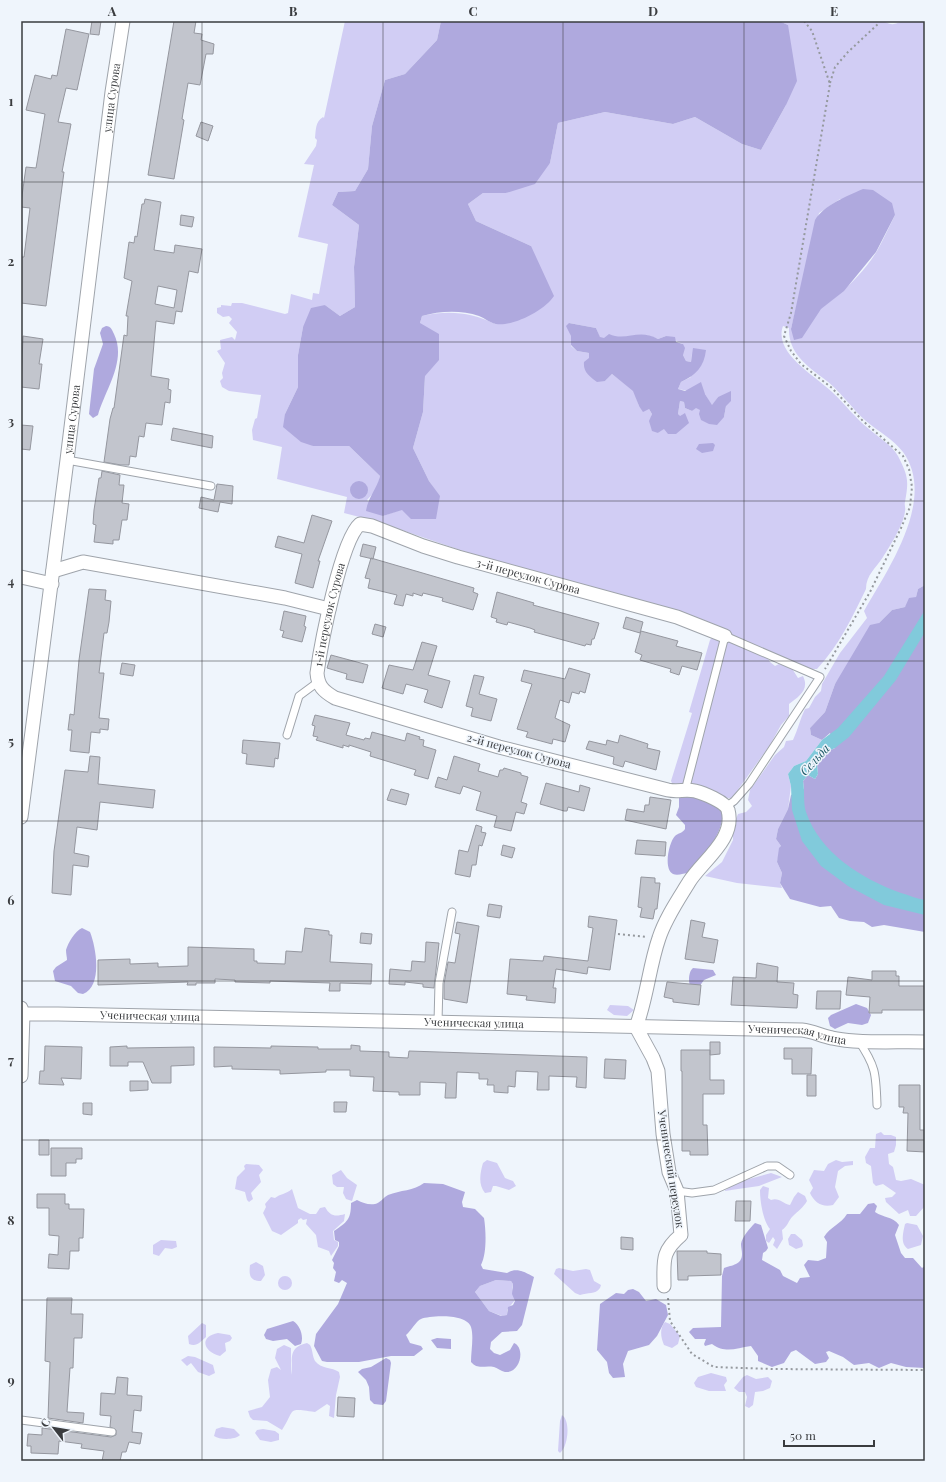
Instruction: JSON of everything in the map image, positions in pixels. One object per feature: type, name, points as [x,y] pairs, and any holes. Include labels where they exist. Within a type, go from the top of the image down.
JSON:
[{"type":"street","name":"улица Сурова","points":[[21,817],[52,584],[111,100],[123,21]]},
{"type":"street","name":"3-й переулок Сурова","points":[[347,548],[355,529],[360,524],[372,526],[423,546],[670,615],[725,636]]},
{"type":"street","name":"1-й переулок Сурова","points":[[318,682],[317,673],[329,609],[347,548]]},
{"type":"street","points":[[53,570],[84,562],[285,598],[329,609]]},
{"type":"street","points":[[21,577],[52,584]]},
{"type":"street","name":"2-й переулок Сурова","points":[[318,682],[324,692],[335,698],[498,747],[668,790],[694,791],[713,798],[727,806]]},
{"type":"street","points":[[636,1027],[643,1007],[658,939],[666,921],[690,880],[720,844],[728,828],[729,811],[727,806]]},
{"type":"street","points":[[21,1076],[22,1012]]},
{"type":"street","name":"Ученическая улица","points":[[22,1012],[802,1030],[813,1031],[832,1038],[925,1042]]},
{"type":"street","name":"Ученический переулок","points":[[636,1027],[653,1058],[658,1071],[663,1134],[669,1172],[677,1192],[681,1235],[670,1244],[664,1256],[664,1286]]},
{"type":"lane","points":[[67,460],[211,486]]},
{"type":"lane","points":[[685,791],[725,636],[820,677],[749,784],[734,801],[727,806]]},
{"type":"lane","points":[[287,735],[299,696],[318,682]]},
{"type":"lane","points":[[438,1022],[439,983],[452,912]]},
{"type":"lane","points":[[858,1040],[871,1059],[876,1077],[877,1105]]},
{"type":"lane","points":[[677,1192],[692,1193],[714,1190],[767,1166],[777,1166],[790,1175]]},
{"type":"lane","points":[[21,1420],[112,1432]]},
{"type":"path","points":[[804,21],[812,31],[830,84]]},
{"type":"path","points":[[820,677],[870,592],[901,528],[910,507],[912,487],[909,469],[903,456],[863,421],[832,388],[801,364],[791,351],[784,336],[791,313],[830,84],[836,66],[848,52],[878,24]]},
{"type":"path","points":[[618,934],[658,939]]},
{"type":"path","points":[[664,1286],[668,1296],[670,1321],[692,1354],[714,1367],[925,1370]]},
{"type":"shaded area","points":[[345,21],[441,21],[437,40],[405,74],[385,80],[372,126],[368,169],[355,191],[338,192],[332,205],[359,225],[354,267],[355,307],[340,316],[325,305],[303,327],[298,355],[298,387],[285,414],[313,446],[349,446],[380,476],[377,489],[367,500],[383,516],[439,496],[429,481],[413,448],[423,412],[425,376],[420,323],[422,316],[441,313],[459,313],[477,317],[495,324],[531,246],[476,221],[468,204],[483,193],[506,193],[550,163],[558,123],[605,112],[673,124],[695,117],[742,144],[761,150],[786,105],[788,25],[779,21],[883,21],[892,24],[907,21],[925,21],[925,585],[918,589],[916,597],[905,607],[892,610],[879,623],[835,684],[825,712],[810,728],[811,735],[822,740],[806,761],[794,766],[788,774],[791,786],[788,809],[778,829],[776,839],[781,846],[777,862],[782,873],[780,883],[782,888],[737,883],[705,876],[722,862],[733,840],[733,836],[730,833],[738,814],[746,812],[752,806],[748,800],[750,790],[775,755],[784,747],[786,741],[793,740],[805,709],[809,708],[815,697],[821,691],[822,684],[840,653],[867,618],[864,611],[896,555],[912,512],[915,491],[912,471],[903,452],[891,440],[866,421],[835,388],[799,357],[789,337],[789,328],[783,326],[782,336],[784,345],[790,355],[832,392],[864,425],[892,448],[898,456],[907,478],[904,516],[893,541],[872,572],[866,584],[866,589],[844,631],[832,651],[817,669],[810,669],[375,521],[344,513],[347,497],[277,479],[282,447],[253,440],[252,430],[255,419],[257,418],[261,395],[229,391],[222,387],[220,381],[223,378],[222,373],[225,363],[217,351],[221,349],[220,340],[232,337],[235,340],[237,332],[229,323],[232,319],[229,316],[223,317],[217,313],[217,308],[221,307],[221,305],[231,306],[232,303],[242,303],[285,314],[288,313],[291,294],[312,300],[313,293],[319,294],[328,244],[298,237],[314,165],[304,164],[316,146],[317,140],[315,138],[317,124],[320,119],[323,117],[324,118]],"holes":[[[840,199],[895,215],[877,251],[859,275],[827,304],[791,329],[819,213]],[[569,323],[596,328],[600,338],[607,339],[644,335],[658,339],[666,336],[683,344],[683,355],[686,361],[691,362],[692,354],[691,377],[681,382],[678,389],[705,394],[712,406],[718,397],[723,396],[726,406],[724,417],[696,407],[692,411],[685,408],[684,402],[680,401],[679,417],[685,413],[658,433],[650,421],[652,414],[649,409],[639,406],[634,391],[612,374],[605,381],[589,358],[589,353],[577,351],[571,346]]]},
{"type":"shaded area","points":[[441,21],[779,21],[788,25],[797,81],[786,105],[761,150],[742,144],[695,117],[673,124],[605,112],[558,123],[550,163],[535,184],[506,193],[483,193],[468,204],[476,221],[531,246],[554,296],[544,307],[511,323],[496,324],[479,316],[458,312],[443,312],[422,316],[420,323],[439,334],[439,360],[425,376],[423,412],[413,448],[429,481],[440,496],[436,519],[411,519],[402,510],[383,516],[366,511],[380,476],[349,446],[313,446],[301,442],[283,427],[285,414],[298,387],[298,355],[303,327],[311,308],[325,305],[340,316],[355,307],[354,267],[359,225],[332,205],[338,192],[355,191],[368,169],[372,126],[385,80],[405,74],[437,40]]},
{"type":"shaded area","points":[[863,189],[873,190],[892,203],[895,215],[876,252],[844,291],[821,309],[802,338],[794,340],[791,329],[815,220],[830,205]]},
{"type":"shaded area","points":[[569,323],[596,328],[600,337],[604,338],[609,334],[621,337],[644,335],[658,339],[666,336],[675,337],[676,342],[683,344],[685,348],[683,355],[686,361],[691,362],[693,348],[706,350],[701,366],[695,373],[681,382],[678,389],[685,391],[701,382],[705,394],[712,405],[718,397],[731,391],[731,401],[726,406],[724,417],[717,425],[709,424],[701,420],[699,414],[700,410],[696,408],[692,411],[685,408],[684,402],[680,401],[678,414],[680,416],[685,413],[689,423],[676,434],[668,434],[664,429],[658,433],[652,431],[649,421],[652,414],[649,409],[643,412],[633,391],[612,374],[605,381],[597,382],[587,374],[584,368],[584,362],[589,358],[589,353],[577,351],[571,345],[571,336],[566,326]]},
{"type":"shaded area","points":[[106,326],[110,327],[114,334],[118,355],[114,375],[98,415],[93,418],[89,414],[94,369],[103,344],[100,333],[102,328]]},
{"type":"shaded area","points":[[713,443],[715,445],[713,451],[702,453],[696,449],[699,444]]},
{"type":"shaded area","points":[[359,481],[365,484],[368,490],[365,496],[359,499],[353,496],[350,490],[353,484]]},
{"type":"shaded area","points":[[925,585],[925,932],[884,925],[872,927],[864,922],[850,921],[839,918],[831,906],[820,907],[790,899],[780,883],[782,873],[777,862],[779,848],[781,846],[776,839],[778,829],[788,809],[791,795],[804,789],[803,781],[808,775],[815,779],[818,774],[817,765],[824,753],[835,748],[830,733],[822,740],[811,735],[810,728],[825,712],[835,684],[870,625],[879,623],[892,610],[905,607],[909,598],[916,597],[918,589]]},
{"type":"shaded area","points":[[712,638],[734,643],[767,657],[775,666],[779,664],[791,667],[798,678],[803,676],[805,681],[802,693],[789,704],[789,716],[781,725],[770,745],[732,798],[717,795],[689,785],[673,785],[671,781],[692,713],[689,712],[710,640]]},
{"type":"shaded area","points":[[689,792],[721,809],[721,826],[707,851],[689,873],[675,875],[668,867],[669,849],[675,836],[685,829],[685,825],[676,815],[679,807],[679,797]]},
{"type":"shaded area","points":[[82,928],[90,932],[96,956],[96,975],[89,990],[83,994],[78,993],[71,986],[55,981],[53,971],[56,967],[67,960],[66,950],[68,944],[74,934]]},
{"type":"shaded area","points":[[693,968],[713,970],[716,975],[704,980],[699,987],[690,985],[689,976]]},
{"type":"shaded area","points":[[856,1004],[867,1008],[871,1015],[868,1023],[862,1025],[848,1023],[835,1029],[830,1026],[828,1018],[831,1015]]},
{"type":"shaded area","points":[[610,1005],[628,1006],[634,1010],[627,1016],[614,1015],[607,1010]]},
{"type":"shaded area","points":[[881,1132],[884,1135],[896,1137],[894,1152],[888,1154],[889,1164],[893,1167],[896,1180],[901,1181],[911,1179],[925,1185],[925,1206],[916,1216],[910,1216],[908,1210],[899,1214],[886,1202],[885,1198],[892,1197],[896,1193],[883,1184],[876,1186],[873,1183],[871,1166],[866,1163],[865,1157],[870,1148],[875,1148],[876,1134]]},
{"type":"shaded area","points":[[487,1160],[497,1163],[505,1178],[513,1181],[516,1186],[509,1190],[493,1186],[491,1192],[485,1193],[480,1183],[480,1175],[483,1163]]},
{"type":"shaded area","points":[[836,1160],[842,1162],[853,1161],[853,1165],[845,1166],[838,1171],[835,1187],[839,1197],[833,1205],[825,1206],[816,1202],[810,1193],[813,1188],[809,1180],[814,1170],[824,1171],[828,1164]]},
{"type":"shaded area","points":[[246,1164],[259,1165],[263,1170],[259,1175],[261,1182],[251,1193],[253,1199],[249,1202],[245,1192],[235,1189],[237,1177],[245,1169],[244,1166]]},
{"type":"shaded area","points":[[341,1170],[347,1178],[357,1185],[352,1201],[346,1199],[343,1193],[344,1187],[337,1187],[333,1184],[332,1175]]},
{"type":"shaded area","points":[[771,1173],[782,1177],[759,1186],[724,1191],[738,1182]]},
{"type":"shaded area","points":[[424,1183],[443,1184],[465,1192],[462,1202],[463,1207],[475,1209],[484,1218],[486,1235],[484,1255],[481,1265],[483,1269],[507,1273],[517,1270],[534,1277],[522,1325],[517,1331],[502,1332],[491,1342],[490,1349],[494,1353],[500,1355],[510,1350],[514,1343],[518,1346],[520,1350],[520,1360],[518,1365],[510,1372],[505,1372],[494,1367],[479,1367],[471,1362],[471,1327],[463,1320],[449,1317],[441,1316],[421,1319],[415,1324],[406,1335],[410,1343],[421,1346],[423,1349],[414,1356],[391,1356],[359,1362],[327,1362],[322,1361],[314,1346],[316,1334],[338,1304],[347,1283],[342,1280],[339,1283],[334,1281],[336,1272],[333,1268],[334,1263],[332,1260],[339,1246],[339,1242],[335,1240],[334,1231],[349,1217],[351,1203],[357,1200],[366,1204],[375,1204],[388,1195],[420,1186]],"holes":[[[496,1280],[511,1281],[513,1284],[512,1294],[515,1301],[513,1305],[508,1307],[507,1315],[501,1316],[489,1311],[475,1292],[480,1286]]]},
{"type":"shaded area","points":[[763,1186],[769,1188],[768,1198],[771,1200],[776,1199],[790,1205],[798,1192],[805,1196],[807,1201],[782,1230],[783,1239],[777,1249],[773,1245],[775,1240],[773,1237],[769,1243],[766,1241],[766,1235],[770,1229],[765,1221],[761,1205],[760,1190]]},
{"type":"shaded area","points":[[292,1189],[298,1208],[310,1214],[316,1214],[320,1208],[325,1207],[333,1215],[345,1214],[344,1221],[333,1231],[334,1240],[338,1242],[338,1246],[331,1256],[329,1251],[318,1247],[316,1235],[306,1224],[307,1219],[303,1220],[301,1218],[298,1220],[298,1223],[281,1235],[272,1231],[263,1213],[266,1207],[265,1204],[271,1197],[275,1198]]},
{"type":"shaded area","points":[[874,1203],[877,1206],[875,1212],[894,1220],[899,1225],[895,1235],[901,1253],[905,1258],[913,1258],[922,1268],[925,1266],[925,1368],[906,1367],[891,1363],[879,1368],[869,1363],[854,1365],[843,1357],[829,1351],[826,1352],[829,1358],[826,1362],[815,1364],[796,1350],[791,1352],[784,1363],[772,1367],[758,1361],[758,1356],[751,1346],[727,1350],[712,1344],[705,1346],[704,1344],[706,1339],[695,1339],[689,1332],[693,1328],[721,1327],[722,1276],[724,1268],[736,1264],[742,1258],[741,1244],[743,1238],[755,1223],[761,1225],[768,1248],[763,1253],[762,1260],[780,1270],[783,1276],[797,1283],[800,1278],[810,1277],[804,1265],[808,1260],[818,1261],[826,1258],[827,1242],[824,1237],[829,1231],[847,1214],[860,1214],[868,1204]]},
{"type":"shaded area","points":[[905,1224],[917,1225],[923,1236],[921,1245],[908,1249],[905,1247],[903,1235]]},
{"type":"shaded area","points":[[791,1234],[795,1234],[802,1240],[802,1247],[796,1249],[789,1245],[788,1239]]},
{"type":"shaded area","points":[[161,1240],[176,1241],[177,1247],[172,1249],[165,1248],[159,1256],[153,1254],[153,1245]]},
{"type":"shaded area","points":[[256,1262],[263,1266],[265,1275],[261,1281],[254,1280],[250,1274],[250,1265]]},
{"type":"shaded area","points":[[559,1268],[573,1271],[586,1269],[590,1270],[594,1281],[601,1285],[600,1288],[596,1292],[591,1293],[580,1295],[575,1293],[554,1274],[556,1269]]},
{"type":"shaded area","points":[[282,1276],[288,1276],[292,1280],[292,1286],[288,1290],[282,1290],[278,1286],[278,1280]]},
{"type":"shaded area","points":[[496,1280],[511,1281],[513,1284],[512,1288],[515,1300],[507,1310],[507,1315],[502,1316],[489,1311],[475,1292],[480,1286]]},
{"type":"shaded area","points":[[633,1289],[639,1292],[646,1301],[656,1299],[666,1305],[668,1315],[657,1336],[649,1345],[628,1351],[623,1364],[625,1377],[613,1378],[609,1373],[607,1362],[597,1350],[600,1304],[616,1293],[624,1294],[628,1290]]},
{"type":"shaded area","points":[[293,1321],[298,1325],[301,1331],[301,1344],[295,1346],[287,1339],[273,1341],[266,1339],[264,1335],[267,1329]]},
{"type":"shaded area","points":[[665,1322],[670,1324],[680,1336],[678,1344],[672,1348],[664,1345],[662,1339],[661,1331]]},
{"type":"shaded area","points":[[202,1323],[206,1325],[206,1337],[196,1344],[189,1344],[188,1336]]},
{"type":"shaded area","points":[[218,1333],[230,1335],[232,1338],[230,1341],[225,1343],[226,1351],[220,1356],[210,1351],[206,1344],[208,1338]]},
{"type":"shaded area","points":[[437,1338],[451,1339],[451,1349],[437,1348],[431,1340]]},
{"type":"shaded area","points":[[307,1343],[312,1349],[314,1359],[317,1364],[339,1372],[340,1377],[336,1395],[334,1418],[329,1416],[330,1406],[327,1404],[315,1412],[300,1410],[293,1411],[282,1430],[267,1421],[253,1420],[248,1411],[262,1407],[270,1397],[268,1380],[271,1369],[277,1367],[281,1370],[275,1358],[277,1349],[284,1345],[291,1348],[291,1375],[292,1355],[294,1351],[300,1345]]},
{"type":"shaded area","points":[[188,1356],[195,1357],[213,1365],[215,1373],[209,1376],[198,1372],[191,1363],[187,1366],[181,1360]]},
{"type":"shaded area","points":[[386,1358],[390,1360],[391,1363],[386,1401],[383,1405],[374,1404],[370,1400],[369,1387],[366,1380],[358,1372],[362,1369],[371,1367]]},
{"type":"shaded area","points":[[711,1373],[726,1377],[727,1381],[724,1385],[726,1391],[709,1391],[696,1387],[694,1383],[698,1377]]},
{"type":"shaded area","points":[[747,1375],[756,1379],[768,1377],[772,1381],[770,1388],[755,1392],[753,1405],[749,1408],[745,1406],[747,1397],[745,1392],[739,1392],[734,1388],[743,1377]]},
{"type":"shaded area","points":[[562,1415],[567,1423],[567,1440],[563,1450],[560,1453],[558,1451],[560,1421]]},
{"type":"shaded area","points":[[222,1427],[234,1429],[240,1435],[235,1438],[227,1439],[214,1436],[216,1429]]},
{"type":"shaded area","points":[[263,1429],[275,1431],[279,1434],[279,1440],[271,1442],[260,1440],[255,1433],[257,1430]]},
{"type":"water","name":"Сельда","points":[[925,610],[925,632],[896,680],[849,737],[835,748],[824,753],[817,765],[818,774],[815,779],[808,775],[803,781],[806,812],[821,840],[844,863],[857,872],[886,887],[925,900],[925,915],[884,905],[848,886],[821,866],[802,841],[792,810],[791,786],[788,774],[794,766],[806,761],[822,740],[838,728],[884,676]]},
{"type":"building","points":[[92,21],[101,21],[99,35],[90,34]]},
{"type":"building","points":[[174,21],[196,21],[194,33],[202,34],[201,40],[214,44],[213,54],[206,54],[200,85],[188,83],[182,119],[184,120],[174,179],[148,175]]},
{"type":"building","points":[[66,29],[89,34],[77,90],[66,88],[58,122],[71,124],[62,172],[64,172],[46,306],[21,303],[21,257],[24,257],[30,208],[21,207],[21,203],[26,167],[36,168],[45,114],[26,110],[35,75],[51,79],[52,75],[57,76]]},
{"type":"building","points":[[201,122],[213,126],[208,141],[196,136]]},
{"type":"building","points":[[145,199],[161,202],[154,250],[174,253],[175,245],[202,249],[198,273],[189,271],[182,312],[176,311],[174,324],[156,321],[151,376],[169,379],[168,389],[171,390],[170,403],[165,402],[162,425],[146,423],[144,437],[139,436],[136,457],[130,456],[129,465],[121,465],[104,462],[110,419],[114,408],[124,335],[127,336],[128,316],[126,316],[132,281],[124,278],[129,242],[134,243],[135,236],[137,237],[142,204],[144,204]],"holes":[[[158,286],[177,290],[174,308],[155,304]]]},
{"type":"building","points":[[181,215],[194,217],[192,227],[180,225]]},
{"type":"building","points":[[23,336],[43,339],[39,364],[42,364],[39,389],[21,387]]},
{"type":"building","points":[[21,425],[33,426],[30,450],[21,449]]},
{"type":"building","points":[[173,428],[213,436],[212,448],[171,440]]},
{"type":"building","points":[[102,471],[120,475],[119,485],[124,485],[122,503],[129,504],[127,520],[122,520],[119,540],[113,540],[113,544],[94,542],[96,525],[93,524],[94,510],[99,478],[101,478]]},
{"type":"building","points":[[217,484],[233,486],[232,504],[220,502],[218,512],[199,508],[201,497],[214,500]]},
{"type":"building","points":[[312,515],[332,521],[318,561],[320,561],[313,588],[295,583],[302,554],[275,547],[278,536],[304,543]]},
{"type":"building","points":[[363,544],[376,547],[373,559],[360,556]]},
{"type":"building","points":[[371,558],[474,588],[473,592],[478,594],[473,610],[442,601],[443,598],[423,593],[422,596],[413,593],[413,596],[406,594],[403,606],[394,604],[397,595],[368,588],[370,579],[365,578]]},
{"type":"building","points":[[89,589],[106,590],[105,600],[111,601],[107,633],[104,633],[99,673],[104,673],[99,718],[109,719],[108,730],[100,729],[100,733],[91,732],[89,753],[70,751],[72,730],[68,730],[70,714],[74,715],[79,660]]},
{"type":"building","points":[[497,592],[534,603],[533,605],[599,623],[591,645],[586,644],[585,646],[534,632],[535,630],[530,628],[508,622],[507,625],[496,622],[497,619],[491,617]]},
{"type":"building","points":[[284,611],[306,616],[304,626],[306,627],[302,642],[282,637],[284,631],[280,630]]},
{"type":"building","points":[[626,617],[643,622],[640,633],[623,628]]},
{"type":"building","points":[[375,624],[386,627],[383,637],[372,634]]},
{"type":"building","points":[[641,631],[678,641],[676,646],[702,653],[697,670],[682,666],[679,675],[670,672],[671,669],[640,660],[642,655],[635,652]]},
{"type":"building","points":[[422,642],[437,646],[428,675],[450,681],[442,708],[424,702],[428,690],[406,684],[403,694],[382,688],[389,665],[413,670]]},
{"type":"building","points":[[331,655],[368,665],[363,683],[346,679],[347,674],[327,668]]},
{"type":"building","points":[[122,663],[135,665],[133,676],[120,674]]},
{"type":"building","points":[[569,668],[590,674],[585,693],[580,691],[579,694],[572,692],[569,703],[560,700],[555,718],[570,725],[565,742],[553,739],[552,744],[526,737],[528,732],[517,729],[532,684],[521,681],[524,670],[565,679]]},
{"type":"building","points":[[474,675],[484,677],[479,694],[497,699],[491,721],[471,716],[473,708],[466,706]]},
{"type":"building","points":[[315,715],[350,723],[346,735],[364,740],[365,738],[370,739],[372,732],[405,741],[407,733],[420,737],[419,739],[424,740],[423,746],[436,750],[428,779],[414,775],[416,770],[370,756],[371,752],[349,745],[349,747],[343,745],[343,748],[316,740],[318,737],[313,736],[315,726],[312,725]]},
{"type":"building","points":[[620,735],[648,744],[647,748],[660,751],[656,770],[625,761],[623,767],[613,764],[614,757],[586,749],[589,741],[606,745],[607,740],[618,743]]},
{"type":"building","points":[[243,740],[280,743],[278,759],[275,758],[274,767],[246,764],[247,754],[242,753]]},
{"type":"building","points":[[90,756],[100,757],[98,784],[155,790],[153,808],[100,802],[97,830],[77,827],[74,853],[89,856],[88,867],[73,865],[71,895],[52,893],[54,851],[65,770],[88,772]]},
{"type":"building","points":[[454,756],[480,764],[478,771],[498,777],[500,770],[503,770],[504,768],[521,773],[521,775],[528,777],[521,802],[527,804],[524,814],[516,812],[511,831],[494,827],[497,816],[476,810],[481,792],[463,786],[460,794],[435,787],[438,777],[447,780]]},
{"type":"building","points":[[546,783],[579,792],[580,785],[590,788],[584,811],[568,807],[567,811],[564,811],[540,804]]},
{"type":"building","points":[[391,789],[409,794],[406,805],[387,800]]},
{"type":"building","points":[[650,797],[671,800],[666,829],[625,820],[627,809],[644,812],[645,805],[649,805]]},
{"type":"building","points":[[476,825],[482,827],[481,832],[486,833],[482,846],[479,845],[476,865],[472,865],[470,877],[455,874],[459,850],[468,852]]},
{"type":"building","points":[[637,840],[666,842],[665,856],[635,854]]},
{"type":"building","points":[[503,845],[515,848],[512,858],[501,855]]},
{"type":"building","points":[[641,877],[655,878],[655,883],[660,883],[657,909],[655,909],[653,919],[640,917],[642,908],[638,907]]},
{"type":"building","points":[[489,904],[502,906],[500,918],[487,916]]},
{"type":"building","points":[[589,916],[617,920],[610,970],[588,967],[587,974],[556,969],[553,988],[556,988],[555,1003],[526,1000],[527,996],[507,994],[510,959],[543,961],[544,956],[588,961],[593,928],[588,927]]},
{"type":"building","points":[[691,920],[705,923],[702,937],[718,940],[714,963],[685,959]]},
{"type":"building","points":[[457,922],[479,926],[467,1003],[444,999],[444,984],[448,962],[455,963],[460,934],[455,933]]},
{"type":"building","points":[[305,928],[329,931],[329,935],[332,935],[330,962],[372,964],[371,984],[340,983],[340,991],[329,991],[330,983],[270,981],[270,983],[235,982],[235,980],[215,979],[215,983],[196,983],[196,985],[187,985],[188,982],[98,985],[98,960],[130,959],[130,964],[158,963],[158,967],[188,966],[188,947],[254,949],[254,961],[257,961],[257,963],[285,964],[286,951],[302,952]]},
{"type":"building","points":[[361,933],[372,934],[371,944],[360,943]]},
{"type":"building","points":[[426,942],[439,943],[434,988],[423,987],[423,984],[405,982],[405,985],[389,984],[390,969],[411,971],[412,961],[425,962]]},
{"type":"building","points":[[757,963],[778,967],[777,982],[794,983],[793,994],[798,995],[797,1008],[731,1005],[733,977],[756,978]]},
{"type":"building","points":[[872,971],[896,971],[896,976],[899,976],[899,986],[925,986],[925,1010],[882,1010],[882,1013],[869,1013],[870,997],[846,995],[848,977],[872,980]]},
{"type":"building","points":[[667,982],[701,985],[699,1005],[673,1002],[673,999],[664,997]]},
{"type":"building","points":[[817,991],[841,991],[840,1009],[816,1009]]},
{"type":"building","points":[[710,1042],[720,1042],[720,1054],[710,1055]]},
{"type":"building","points":[[351,1045],[360,1046],[360,1051],[389,1052],[389,1057],[408,1058],[409,1051],[587,1057],[586,1088],[576,1087],[577,1077],[549,1076],[549,1090],[537,1090],[538,1072],[516,1071],[515,1087],[508,1086],[508,1093],[494,1092],[494,1085],[487,1085],[488,1079],[479,1079],[479,1073],[457,1072],[456,1098],[445,1098],[446,1083],[420,1082],[420,1095],[399,1095],[399,1092],[373,1091],[374,1077],[350,1076],[350,1070],[326,1070],[326,1072],[280,1074],[280,1070],[232,1069],[232,1066],[214,1067],[214,1047],[271,1048],[271,1046],[318,1047],[318,1049],[351,1049]]},
{"type":"building","points":[[45,1046],[82,1047],[81,1079],[61,1078],[64,1085],[39,1084],[40,1071],[44,1071]]},
{"type":"building","points":[[127,1046],[127,1048],[194,1047],[194,1065],[171,1066],[171,1083],[152,1083],[143,1062],[128,1062],[128,1066],[110,1066],[110,1047]]},
{"type":"building","points":[[784,1048],[812,1048],[811,1074],[792,1074],[792,1059],[784,1059]]},
{"type":"building","points":[[681,1050],[710,1050],[710,1080],[724,1080],[724,1094],[703,1094],[703,1125],[707,1125],[708,1155],[690,1155],[690,1151],[682,1151]]},
{"type":"building","points":[[605,1059],[626,1060],[625,1079],[604,1078]]},
{"type":"building","points":[[807,1075],[816,1075],[816,1096],[807,1096]]},
{"type":"building","points":[[130,1081],[148,1081],[148,1090],[130,1091]]},
{"type":"building","points":[[899,1085],[920,1085],[920,1130],[925,1130],[925,1152],[907,1151],[908,1113],[903,1113],[904,1107],[899,1107]]},
{"type":"building","points":[[334,1102],[347,1102],[346,1112],[334,1112]]},
{"type":"building","points":[[83,1103],[92,1103],[92,1115],[83,1114]]},
{"type":"building","points":[[39,1140],[49,1140],[49,1155],[39,1155]]},
{"type":"building","points":[[51,1148],[82,1148],[82,1159],[76,1159],[76,1163],[66,1163],[66,1176],[51,1176]]},
{"type":"building","points":[[37,1194],[65,1194],[65,1204],[69,1204],[69,1209],[84,1209],[83,1238],[79,1238],[79,1251],[70,1251],[69,1269],[48,1268],[49,1254],[58,1255],[59,1236],[49,1235],[49,1208],[37,1208]]},
{"type":"building","points":[[736,1201],[751,1201],[750,1221],[735,1221]]},
{"type":"building","points":[[621,1237],[633,1238],[633,1250],[621,1249]]},
{"type":"building","points":[[677,1251],[707,1251],[707,1253],[721,1254],[721,1275],[688,1276],[688,1280],[678,1280]]},
{"type":"building","points":[[47,1298],[72,1298],[71,1314],[83,1314],[82,1338],[74,1338],[73,1368],[70,1368],[67,1412],[84,1413],[83,1423],[48,1418],[50,1362],[45,1361]]},
{"type":"building","points":[[117,1377],[128,1378],[127,1395],[142,1396],[141,1411],[134,1410],[132,1432],[142,1433],[140,1444],[129,1442],[126,1452],[122,1452],[120,1461],[102,1461],[104,1451],[81,1448],[82,1444],[59,1441],[58,1454],[31,1453],[31,1446],[27,1446],[28,1434],[42,1435],[42,1428],[111,1437],[116,1435],[116,1430],[110,1427],[111,1416],[100,1415],[101,1393],[115,1394]]},
{"type":"building","points":[[338,1397],[355,1398],[354,1417],[337,1416]]}]
